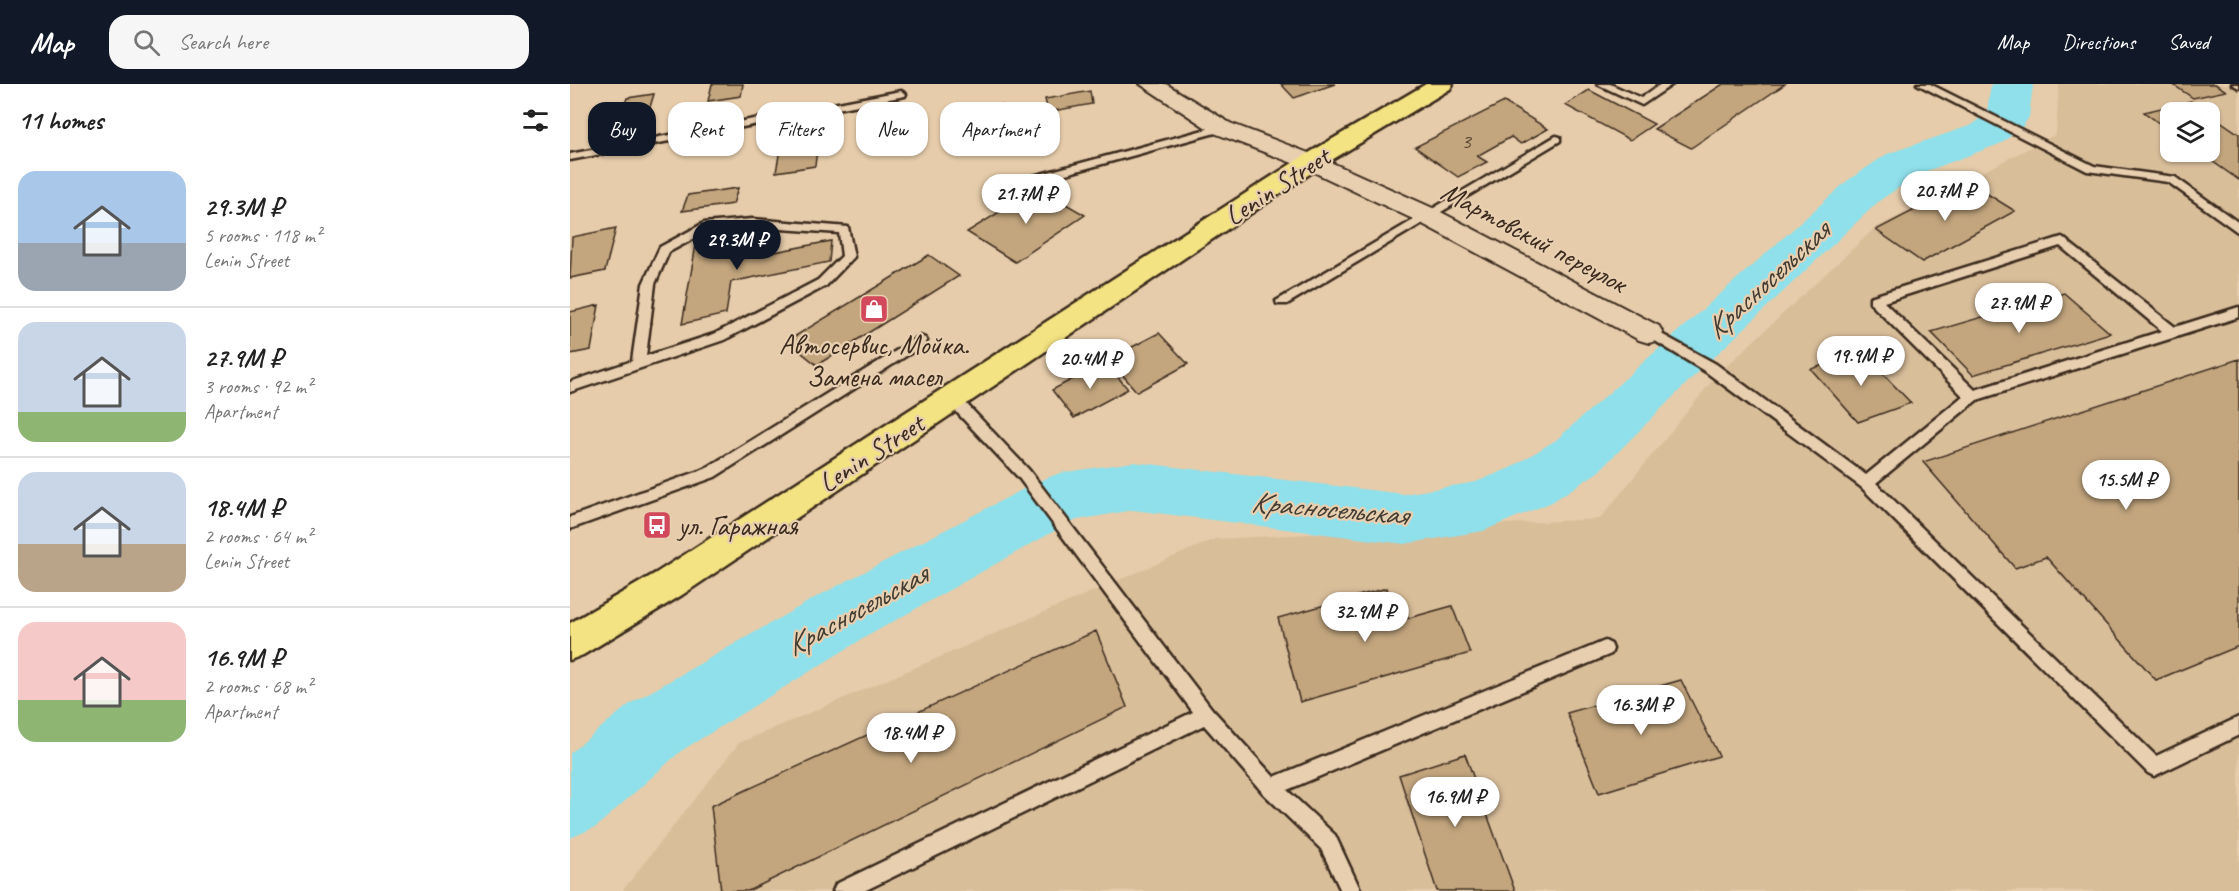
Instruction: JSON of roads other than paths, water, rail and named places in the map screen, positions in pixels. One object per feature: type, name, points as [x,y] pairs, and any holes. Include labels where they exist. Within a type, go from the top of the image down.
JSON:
[{"type":"main road","name":"Lenin Street","points":[[570,643],[669,584],[1311,162],[1442,84]]},
{"type":"street","name":"Мартовский переулок","points":[[1151,84],[1222,128],[1311,162],[1426,215],[1649,333]]},
{"type":"lane","points":[[1602,84],[1642,102],[1668,84]]},
{"type":"lane","points":[[1922,84],[2091,170],[2170,179],[2239,229]]},
{"type":"lane","points":[[570,157],[901,94]]},
{"type":"lane","points":[[1015,184],[1222,128]]},
{"type":"lane","points":[[1282,301],[1556,139]]},
{"type":"lane","points":[[570,387],[719,337],[822,283],[848,257],[844,230],[752,224],[708,226],[664,250],[649,284],[638,364]]},
{"type":"lane","points":[[1972,396],[1875,300],[2062,241],[2173,333]]},
{"type":"lane","points":[[1866,483],[1972,396],[2239,312]]},
{"type":"lane","name":"Мартовский переулок","points":[[1649,333],[1711,368],[1866,483],[2154,767],[2239,726]]},
{"type":"lane","points":[[570,523],[710,473],[920,341]]},
{"type":"lane","points":[[953,399],[1024,474],[1206,715],[1271,788],[1328,842],[1351,891]]},
{"type":"lane","points":[[1271,788],[1605,649]]},
{"type":"lane","points":[[843,891],[1206,715]]},
{"type":"waterway","name":"Красносельская","points":[[570,801],[656,727],[841,617],[1060,498],[1133,486],[1404,519],[1483,506],[1531,485],[1577,456],[1673,364],[1863,191],[1903,164],[1987,134],[2008,117],[2012,84]]},
{"type":"place","name":"Автосервис, Мойка. Замена масел","points":[[874,309]]},
{"type":"place","name":"ул. Гаражная","points":[[657,525]]}]
